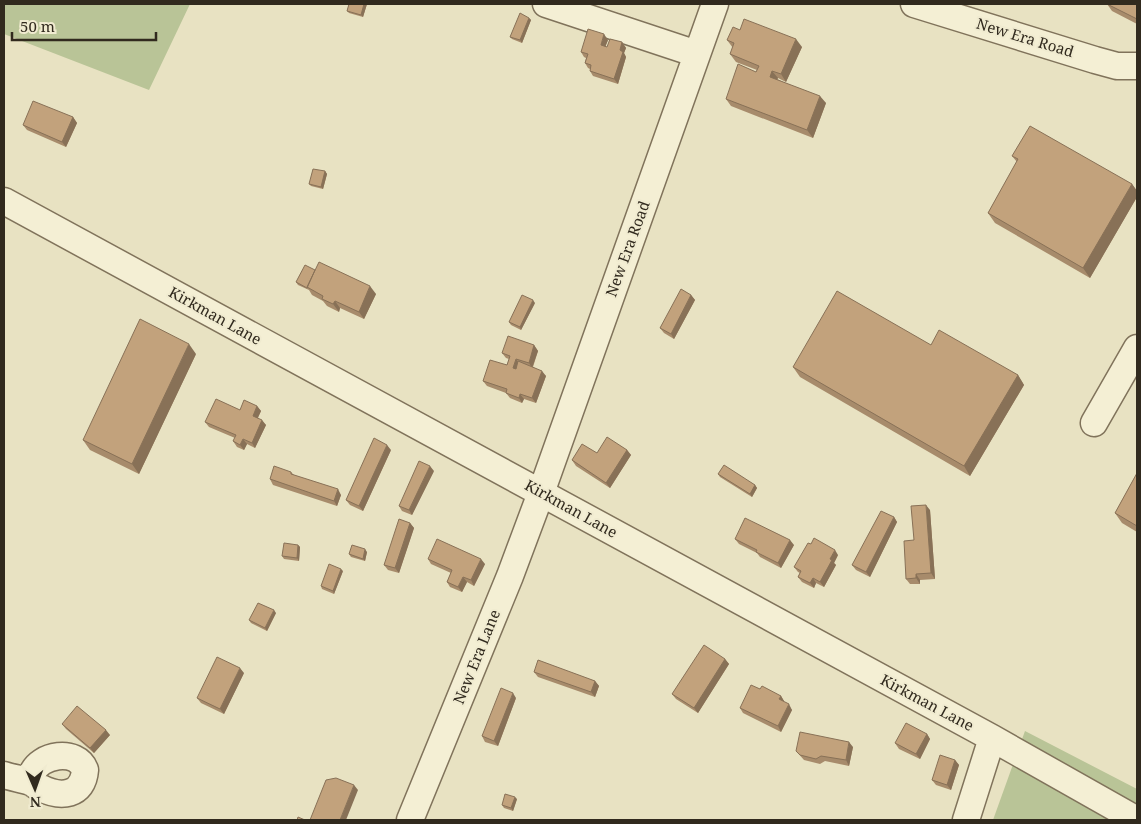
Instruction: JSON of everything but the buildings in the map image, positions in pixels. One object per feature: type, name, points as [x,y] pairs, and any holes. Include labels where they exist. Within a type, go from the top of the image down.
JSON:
[{"type":"street","points":[[546,4],[697,54]]},
{"type":"street","name":"New Era Road","points":[[542,493],[715,4]]},
{"type":"street","name":"New Era Road","points":[[914,4],[1095,60],[1117,66],[1137,66]]},
{"type":"street","name":"Kirkman Lane","points":[[4,201],[992,738],[1137,820]]},
{"type":"street","points":[[1094,423],[1137,348]]},
{"type":"street","name":"New Era Lane","points":[[410,820],[542,493]]},
{"type":"street","points":[[966,820],[992,738]]},
{"type":"street","points":[[4,776],[32,783]]},
{"type":"green space","points":[[4,4],[190,4],[149,90],[4,34]]},
{"type":"green space","points":[[1025,731],[1137,789],[1137,820],[993,820]]}]
